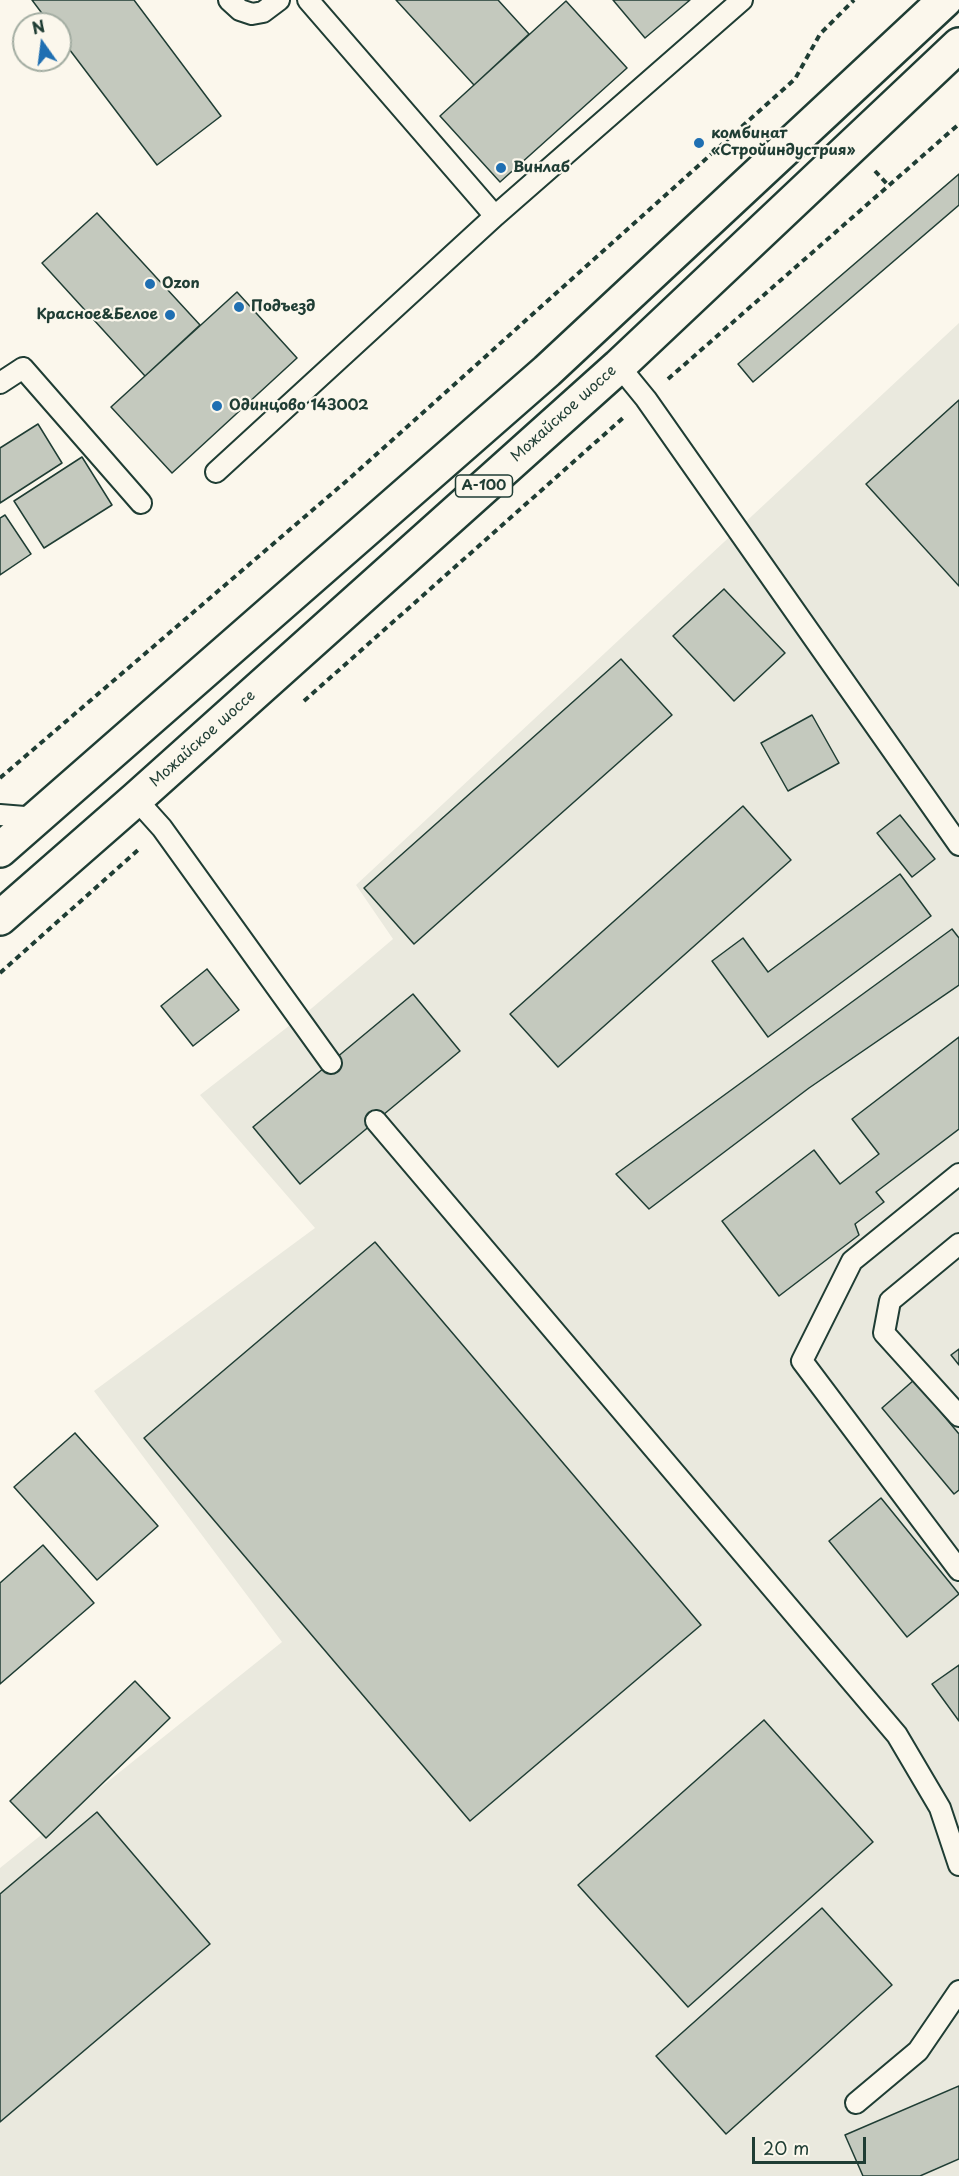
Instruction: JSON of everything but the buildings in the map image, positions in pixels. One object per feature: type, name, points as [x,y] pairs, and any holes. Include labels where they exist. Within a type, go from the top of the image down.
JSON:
[{"type":"main road","name":"А-100","points":[[0,850],[547,370],[945,0]]},
{"type":"main road","name":"Можайское шоссе","points":[[0,918],[619,366],[959,45]]},
{"type":"lane","points":[[229,0],[240,10],[252,14],[263,12],[279,0]]},
{"type":"lane","points":[[308,0],[495,216]]},
{"type":"lane","points":[[216,472],[495,216],[742,0]]},
{"type":"lane","points":[[619,366],[646,399],[959,845]]},
{"type":"lane","points":[[0,383],[23,368],[141,503]]},
{"type":"lane","points":[[136,799],[162,828],[331,1063]]},
{"type":"lane","points":[[0,815],[37,818]]},
{"type":"lane","points":[[376,1121],[897,1735],[940,1808],[959,1865]]},
{"type":"lane","points":[[959,1174],[852,1261],[802,1361],[959,1570]]},
{"type":"lane","points":[[959,1244],[890,1301],[884,1333],[959,1416]]},
{"type":"lane","points":[[856,2103],[918,2051],[959,1991]]},
{"type":"path","points":[[0,778],[350,478],[795,79],[820,34],[854,0]]},
{"type":"path","points":[[295,709],[959,124]]},
{"type":"path","points":[[0,973],[162,828]]},
{"type":"shaded area","points":[[959,323],[959,2176],[0,2176],[0,1868],[282,1642],[94,1391],[315,1228],[200,1095],[312,1008],[393,939],[356,885]]},
{"type":"place","name":"комбинат «Стройиндустрия»","points":[[699,143]]},
{"type":"place","name":"Винлаб","points":[[501,168]]},
{"type":"place","name":"Ozon","points":[[150,284]]},
{"type":"place","name":"Подъезд","points":[[239,307]]},
{"type":"place","name":"Красное&Белое","points":[[170,315]]},
{"type":"place","name":"Одинцово 143002","points":[[217,406]]}]
